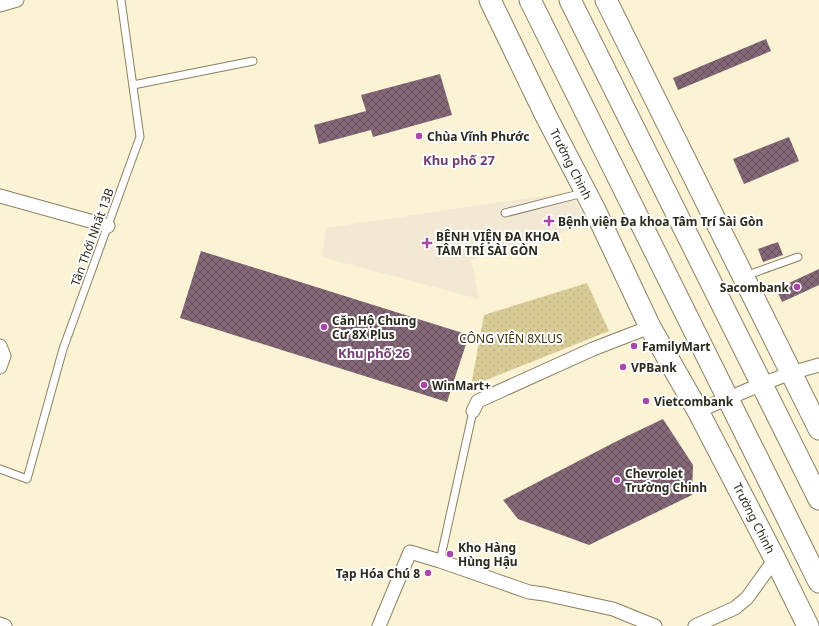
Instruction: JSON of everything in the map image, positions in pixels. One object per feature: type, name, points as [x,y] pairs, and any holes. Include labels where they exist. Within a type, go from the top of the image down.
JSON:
[{"type":"main road","name":"Trường Chinh","points":[[490,0],[545,114],[586,192],[650,327],[698,411],[808,626]]},
{"type":"main road","points":[[530,0],[819,582]]},
{"type":"main road","points":[[570,0],[819,498]]},
{"type":"main road","points":[[606,0],[819,429]]},
{"type":"street","points":[[0,5],[17,0]]},
{"type":"street","points":[[0,196],[108,226]]},
{"type":"street","points":[[473,411],[478,401],[593,349],[650,327]]},
{"type":"street","points":[[0,346],[4,356],[0,367]]},
{"type":"street","points":[[698,411],[762,384],[791,373],[819,365]]},
{"type":"street","points":[[379,626],[410,552],[529,592],[612,609],[655,626]]},
{"type":"street","points":[[696,626],[735,608],[747,598],[775,559]]},
{"type":"street","points":[[0,624],[5,626]]},
{"type":"lane","name":"Tân Thới Nhất 13B","points":[[0,469],[27,479],[64,349],[140,137],[121,0]]},
{"type":"lane","points":[[133,85],[253,61]]},
{"type":"lane","points":[[505,213],[586,192]]},
{"type":"lane","points":[[743,276],[798,256]]},
{"type":"lane","points":[[440,561],[473,411]]},
{"type":"shaded area","name":"BỆNH VIỆN ĐA KHOA TÂM TRÍ SÀI GÒN","points":[[570,192],[589,225],[471,260],[479,299],[322,257],[326,228]]},
{"type":"green space","name":"CÔNG VIÊN 8XLUS","points":[[587,283],[609,331],[471,386],[484,315]]},
{"type":"building","points":[[766,39],[771,51],[678,90],[673,78]]},
{"type":"building","points":[[440,74],[452,115],[373,137],[371,130],[319,144],[314,125],[366,111],[361,95]]},
{"type":"building","points":[[789,137],[799,161],[744,184],[733,159]]},
{"type":"building","points":[[778,242],[783,255],[763,262],[758,249]]},
{"type":"building","name":"Căn Hộ Chung Cư 8X Plus","points":[[201,251],[469,335],[447,402],[180,318]]},
{"type":"building","name":"Sacombank","points":[[819,269],[819,285],[782,302],[776,289]]},
{"type":"building","name":"Chevrolet Trường Chinh","points":[[663,419],[693,465],[692,495],[589,545],[518,519],[503,500],[619,440]]},
{"type":"place","name":"Chùa Vĩnh Phước","points":[[419,136]]},
{"type":"place","name":"Bệnh viện Đa khoa Tâm Trí Sài Gòn","points":[[549,221]]},
{"type":"place","name":"BỆNH VIỆN ĐA KHOA TÂM TRÍ SÀI GÒN","points":[[427,243]]},
{"type":"place","name":"Sacombank","points":[[797,287]]},
{"type":"place","name":"Căn Hộ Chung Cư 8X Plus","points":[[324,327]]},
{"type":"place","name":"FamilyMart","points":[[634,346]]},
{"type":"place","name":"VPBank","points":[[623,367]]},
{"type":"place","name":"WinMart+","points":[[424,385]]},
{"type":"place","name":"Vietcombank","points":[[646,401]]},
{"type":"place","name":"Chevrolet Trường Chinh","points":[[617,480]]},
{"type":"place","name":"Kho Hàng Hùng Hậu","points":[[450,554]]},
{"type":"place","name":"Tạp Hóa Chú 8","points":[[428,573]]},
{"type":"district","name":"Khu phố 27","points":[[459,160]]},
{"type":"district","name":"Khu phố 26","points":[[374,353]]}]
